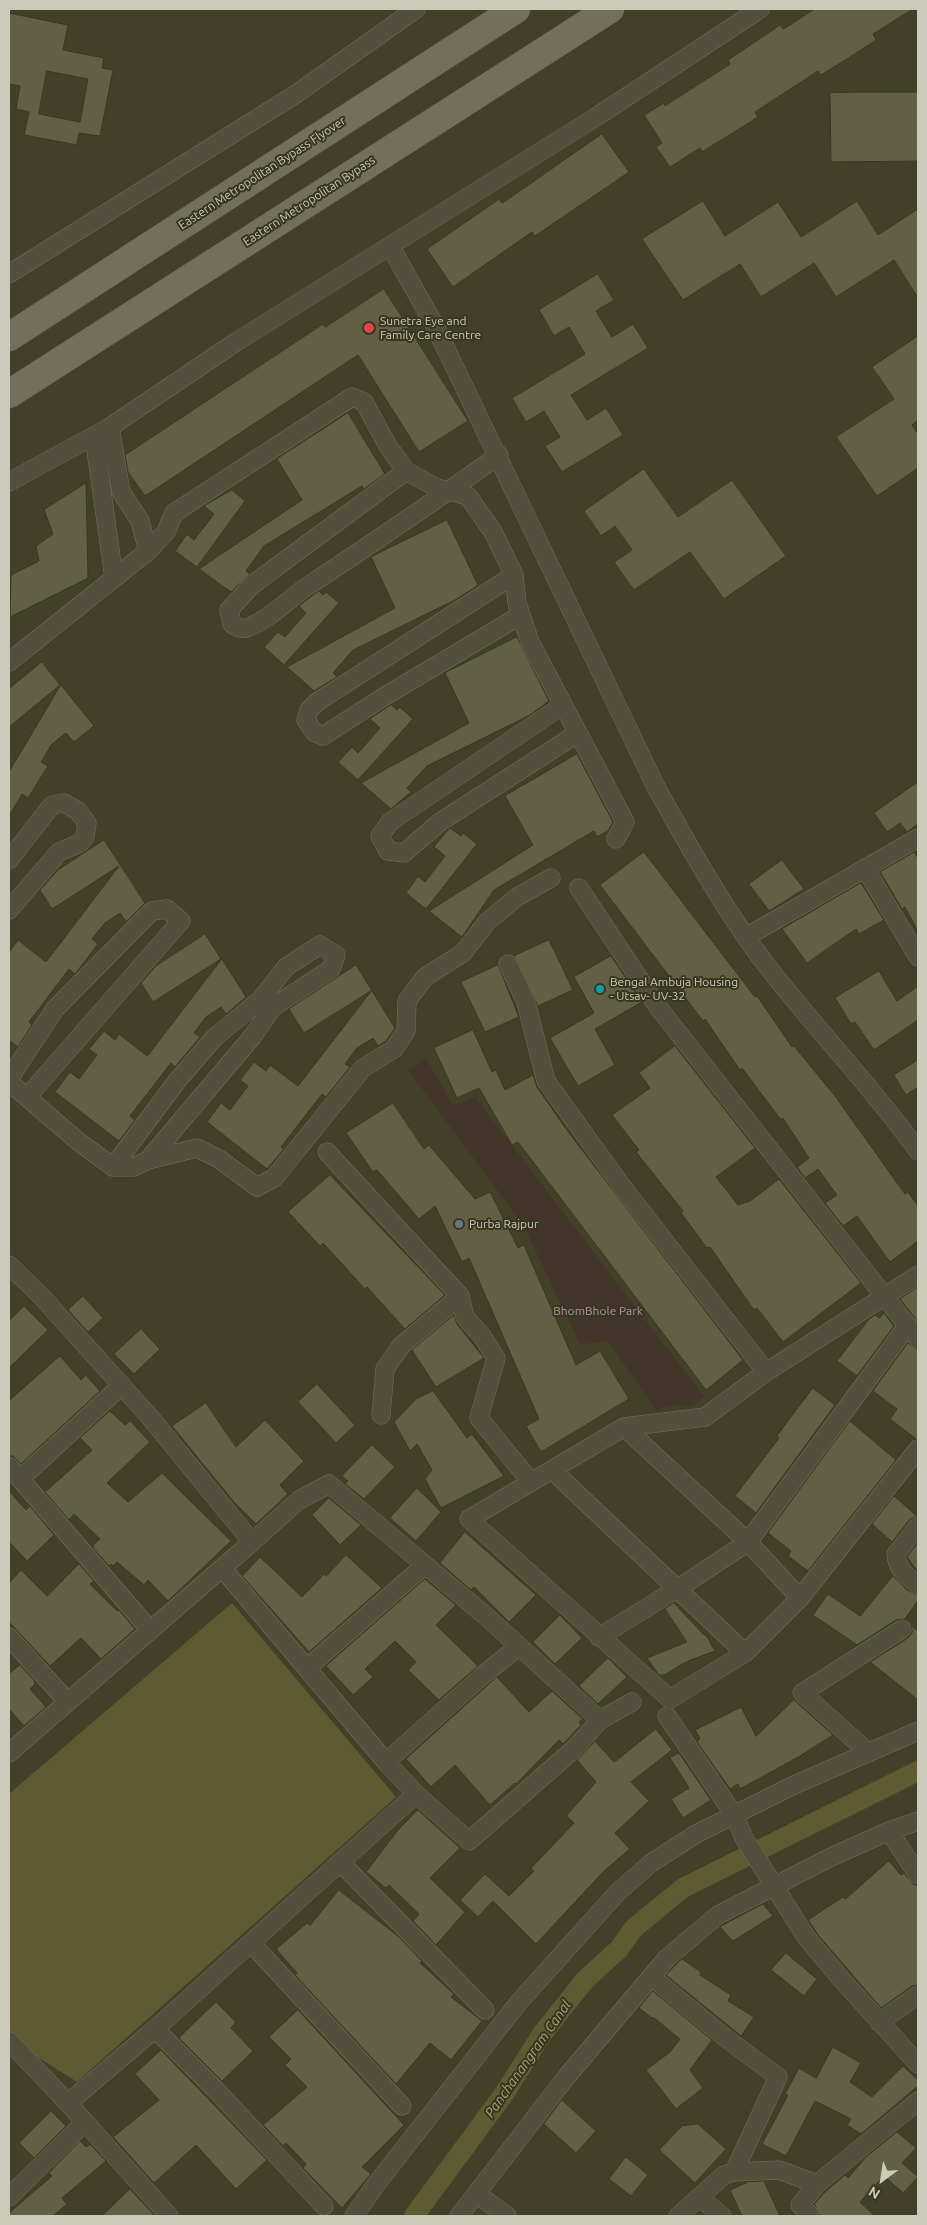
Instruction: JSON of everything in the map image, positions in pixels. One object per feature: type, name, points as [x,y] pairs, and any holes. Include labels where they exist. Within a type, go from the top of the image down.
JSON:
[{"type":"main road","name":"Eastern Metropolitan Bypass Flyover","points":[[9,337],[516,9]]},
{"type":"main road","name":"Eastern Metropolitan Bypass","points":[[9,394],[610,9]]},
{"type":"street","points":[[9,274],[296,94],[416,9]]},
{"type":"street","points":[[9,482],[110,427],[236,342],[596,117],[760,9]]},
{"type":"street","points":[[390,246],[434,324],[499,455],[656,787],[678,827],[746,936],[765,962],[918,1148]]},
{"type":"street","points":[[9,662],[148,551],[166,532],[174,513],[352,397],[364,402],[388,446],[406,471],[426,483],[468,496],[493,532],[514,575],[521,616],[530,642],[625,822],[616,839]]},
{"type":"street","points":[[110,427],[121,492],[140,521],[148,551]]},
{"type":"street","points":[[94,436],[114,578]]},
{"type":"street","points":[[406,471],[252,585],[229,610],[232,624],[246,629],[261,622],[292,596],[450,491],[499,455]]},
{"type":"street","points":[[514,575],[317,702],[309,710],[306,720],[314,732],[323,736],[385,696],[521,616]]},
{"type":"street","points":[[563,705],[390,822],[380,836],[388,851],[404,853],[440,822],[578,733]]},
{"type":"street","points":[[9,860],[52,805],[64,803],[78,811],[87,823],[86,837],[80,843],[59,852],[9,910]]},
{"type":"street","points":[[746,936],[918,838]]},
{"type":"street","points":[[865,868],[918,957]]},
{"type":"street","points":[[26,1097],[181,921],[167,909],[152,911],[55,1009],[9,1081],[26,1097],[78,1142],[113,1167],[134,1168],[148,1160],[197,1148],[219,1159],[257,1187],[274,1178],[363,1068],[394,1049],[406,1031],[407,1001],[425,977],[463,953],[487,922],[516,897],[552,878]]},
{"type":"street","points":[[580,888],[658,1007],[913,1332],[748,1542],[677,1589],[599,1636]]},
{"type":"street","points":[[113,1167],[176,1081],[214,1038],[261,999],[286,966],[320,945],[336,955],[331,969],[273,1008],[246,1044],[148,1160]]},
{"type":"street","points":[[508,964],[526,1002],[546,1081],[621,1186],[766,1372]]},
{"type":"street","points":[[327,1152],[460,1296],[465,1317],[496,1358],[479,1418],[531,1482]]},
{"type":"street","points":[[9,1265],[42,1297],[149,1416],[252,1542]]},
{"type":"street","points":[[918,1275],[766,1372],[705,1417],[624,1427],[469,1519],[670,1699],[745,1653],[800,1598],[918,1449]]},
{"type":"street","points":[[381,1414],[385,1369],[401,1346],[460,1296]]},
{"type":"street","points":[[121,1386],[14,1473],[150,1630]]},
{"type":"street","points":[[624,1427],[748,1542],[800,1598]]},
{"type":"street","points":[[552,1470],[745,1653]]},
{"type":"street","points":[[9,1753],[299,1500],[329,1484],[519,1646],[600,1720]]},
{"type":"street","points":[[918,1526],[896,1554],[896,1563],[904,1574],[918,1585]]},
{"type":"street","points":[[307,1668],[425,1565]]},
{"type":"street","points":[[222,1568],[386,1762],[416,1794],[469,1841],[574,1749],[600,1720],[632,1702]]},
{"type":"street","points":[[869,1753],[802,1693],[902,1629]]},
{"type":"street","points":[[9,1637],[68,1702]]},
{"type":"street","points":[[386,1762],[482,1676],[519,1646]]},
{"type":"street","points":[[666,1716],[735,1816],[744,1838],[806,1937],[918,2064]]},
{"type":"street","points":[[354,2216],[377,2183],[519,2002],[617,1893],[651,1863],[696,1834],[794,1785],[918,1731]]},
{"type":"street","points":[[68,2103],[155,2030],[416,1794]]},
{"type":"street","points":[[459,2216],[568,2075],[667,1958],[718,1915],[774,1888],[829,1858],[889,1831],[918,1821]]},
{"type":"street","points":[[889,1831],[915,1865]]},
{"type":"street","points":[[340,1862],[484,2010]]},
{"type":"street","points":[[251,1944],[402,2106]]},
{"type":"street","points":[[652,1977],[723,2036],[778,2077],[734,2172]]},
{"type":"street","points":[[879,2022],[918,1995]]},
{"type":"street","points":[[155,2030],[216,2090],[324,2206]]},
{"type":"street","points":[[9,2041],[68,2103],[169,2216]]},
{"type":"street","points":[[811,2216],[800,2205],[817,2184],[918,2101]]},
{"type":"street","points":[[9,2197],[85,2122]]},
{"type":"street","points":[[678,2216],[724,2175],[734,2172],[779,2170],[817,2184]]},
{"type":"street","points":[[477,2194],[507,2216]]},
{"type":"street","points":[[699,2197],[722,2216]]},
{"type":"green space","name":"BhomBhole Park","points":[[426,1058],[453,1106],[475,1097],[704,1397],[691,1407],[675,1405],[656,1410],[608,1341],[580,1344],[524,1226],[408,1070]]},
{"type":"shaded area","points":[[232,1603],[396,1797],[77,2082],[25,2049],[9,2031],[9,1794]]},
{"type":"building","points":[[815,9],[913,9],[873,34],[876,40],[850,57],[821,75],[818,71],[755,112],[758,117],[702,152],[700,148],[670,167],[656,147],[662,143],[644,115],[664,103],[665,106],[730,64],[728,60],[780,25],[783,29]]},
{"type":"building","points":[[9,13],[68,25],[63,50],[104,58],[102,68],[113,70],[100,136],[79,133],[77,145],[24,135],[29,112],[16,109],[20,86],[9,84]],"holes":[[[47,71],[88,79],[80,122],[39,114]]]},
{"type":"building","points":[[918,92],[918,161],[831,162],[830,93]]},
{"type":"building","points":[[602,134],[629,172],[535,236],[532,232],[453,287],[427,249],[499,199],[502,203]]},
{"type":"building","points":[[703,201],[725,236],[778,202],[801,237],[857,201],[878,235],[918,209],[918,298],[894,260],[836,297],[814,263],[761,297],[740,264],[683,300],[642,239]]},
{"type":"building","points":[[598,274],[614,300],[596,311],[612,337],[633,324],[648,348],[571,395],[587,420],[606,408],[623,435],[562,472],[545,446],[560,437],[544,411],[526,422],[512,398],[585,354],[569,327],[554,336],[539,310]]},
{"type":"building","points":[[384,289],[468,421],[419,452],[358,355],[145,496],[128,472],[125,455],[323,324],[325,327]]},
{"type":"building","points":[[918,336],[918,420],[912,425],[918,434],[918,468],[877,496],[836,437],[894,399],[872,367]]},
{"type":"building","points":[[348,413],[385,474],[364,489],[362,486],[264,546],[246,571],[250,574],[231,592],[199,569],[302,500],[277,459]]},
{"type":"building","points":[[644,469],[678,517],[732,480],[786,556],[724,599],[690,552],[634,590],[614,562],[632,550],[615,526],[601,536],[584,511]]},
{"type":"building","points":[[86,483],[88,578],[10,617],[11,575],[39,561],[36,546],[53,534],[44,510]]},
{"type":"building","points":[[232,490],[245,501],[197,567],[175,551],[187,534],[194,540],[214,514],[204,506]]},
{"type":"building","points":[[447,520],[478,585],[457,599],[353,650],[333,673],[337,677],[314,691],[287,667],[395,608],[371,557]]},
{"type":"building","points":[[319,591],[323,595],[326,592],[339,603],[284,665],[264,647],[278,632],[285,637],[306,613],[299,606]]},
{"type":"building","points":[[517,637],[549,701],[530,715],[427,766],[407,788],[411,792],[391,809],[361,783],[469,723],[445,673]]},
{"type":"building","points":[[42,662],[60,685],[9,727],[9,689]]},
{"type":"building","points":[[61,685],[94,726],[74,742],[66,733],[52,744],[41,762],[48,766],[28,798],[22,794],[9,816],[9,772]]},
{"type":"building","points":[[391,705],[397,710],[400,707],[413,719],[358,780],[338,762],[352,747],[358,753],[380,728],[370,719]]},
{"type":"building","points":[[577,754],[613,822],[608,831],[597,837],[594,831],[494,890],[462,937],[429,911],[533,845],[505,796]]},
{"type":"building","points":[[918,782],[918,824],[907,832],[900,823],[887,832],[874,813]]},
{"type":"building","points":[[450,828],[461,836],[463,833],[477,844],[426,909],[406,893],[418,876],[425,882],[445,856],[434,847]]},
{"type":"building","points":[[104,840],[145,903],[126,922],[120,913],[105,923],[92,939],[98,944],[75,974],[69,969],[29,1022],[32,1025],[18,1047],[9,1040],[9,952],[18,940],[46,962],[119,866],[52,909],[40,890],[58,870]]},
{"type":"building","points":[[644,852],[755,997],[757,996],[792,1047],[794,1046],[835,1096],[905,1194],[908,1192],[918,1206],[918,1241],[890,1262],[857,1216],[843,1226],[825,1203],[837,1195],[818,1169],[805,1178],[797,1167],[809,1158],[783,1118],[781,1120],[742,1068],[740,1070],[705,1019],[703,1021],[600,885]]},
{"type":"building","points":[[915,852],[918,859],[918,932],[905,907],[902,909],[880,872]]},
{"type":"building","points":[[782,860],[804,889],[769,911],[749,884]]},
{"type":"building","points":[[861,883],[884,920],[859,934],[856,929],[807,963],[782,929]]},
{"type":"building","points":[[205,934],[221,959],[153,1002],[141,983],[156,966]]},
{"type":"building","points":[[549,940],[573,990],[538,1006],[514,956]]},
{"type":"building","points":[[611,956],[642,1002],[595,1029],[615,1065],[578,1086],[550,1038],[594,1013],[574,977]]},
{"type":"building","points":[[222,959],[246,997],[226,1014],[221,1007],[206,1017],[194,1033],[200,1037],[175,1067],[171,1063],[130,1116],[135,1120],[119,1141],[55,1092],[70,1072],[79,1079],[97,1055],[89,1049],[104,1031],[115,1040],[119,1034],[147,1056]]},
{"type":"building","points":[[356,965],[372,990],[304,1033],[289,1009]]},
{"type":"building","points":[[498,965],[519,1017],[485,1032],[461,982]]},
{"type":"building","points":[[879,971],[897,1001],[918,986],[918,1020],[874,1050],[855,1022],[851,1024],[835,998]]},
{"type":"building","points":[[372,990],[395,1028],[386,1041],[378,1046],[373,1038],[357,1048],[345,1064],[350,1067],[326,1097],[322,1094],[281,1147],[284,1149],[267,1169],[207,1122],[221,1103],[230,1110],[248,1086],[240,1080],[254,1062],[266,1071],[270,1065],[298,1086]]},
{"type":"building","points":[[473,1030],[492,1072],[496,1070],[505,1090],[533,1075],[537,1087],[566,1129],[743,1360],[706,1390],[518,1142],[512,1145],[479,1088],[457,1098],[434,1048]]},
{"type":"building","points":[[675,1046],[755,1148],[716,1177],[738,1205],[750,1201],[779,1179],[861,1283],[783,1342],[757,1308],[754,1310],[710,1247],[707,1248],[681,1213],[683,1211],[636,1152],[639,1150],[612,1115],[650,1088],[639,1073]]},
{"type":"building","points":[[918,1060],[918,1087],[906,1095],[894,1075]]},
{"type":"building","points":[[393,1103],[424,1149],[429,1145],[475,1199],[490,1192],[518,1248],[524,1245],[576,1365],[600,1351],[629,1399],[541,1452],[526,1426],[539,1419],[469,1258],[462,1262],[435,1206],[419,1219],[377,1170],[373,1172],[346,1133]]},
{"type":"building","points":[[330,1175],[445,1295],[405,1329],[323,1243],[320,1246],[288,1212]]},
{"type":"building","points":[[918,1287],[918,1322],[900,1299]]},
{"type":"building","points":[[83,1296],[103,1318],[88,1332],[68,1310]]},
{"type":"building","points":[[24,1306],[48,1330],[9,1368],[9,1321]]},
{"type":"building","points":[[884,1313],[894,1326],[857,1376],[837,1361],[869,1319],[875,1315],[879,1318]]},
{"type":"building","points":[[454,1315],[457,1324],[484,1358],[436,1387],[412,1350]]},
{"type":"building","points":[[141,1329],[160,1349],[134,1374],[114,1354]]},
{"type":"building","points":[[908,1343],[918,1350],[918,1439],[890,1419],[897,1409],[873,1391]]},
{"type":"building","points":[[60,1356],[81,1380],[86,1375],[100,1391],[21,1464],[13,1456],[9,1456],[9,1401]]},
{"type":"building","points":[[317,1384],[355,1425],[336,1443],[298,1402]]},
{"type":"building","points":[[813,1388],[835,1405],[756,1513],[735,1496],[779,1438],[777,1436]]},
{"type":"building","points":[[433,1391],[467,1438],[472,1434],[504,1476],[441,1508],[425,1479],[432,1470],[417,1444],[410,1451],[394,1422],[416,1399]]},
{"type":"building","points":[[206,1403],[236,1447],[265,1420],[304,1461],[280,1485],[288,1494],[256,1524],[234,1502],[172,1426]]},
{"type":"building","points":[[110,1411],[125,1425],[130,1421],[150,1442],[107,1483],[128,1502],[162,1473],[231,1541],[168,1601],[148,1580],[144,1585],[117,1562],[113,1566],[111,1564],[109,1566],[94,1549],[93,1545],[100,1539],[74,1514],[69,1520],[45,1492],[92,1450],[80,1438]]},
{"type":"building","points":[[850,1421],[896,1460],[808,1571],[788,1556],[791,1551],[768,1533]]},
{"type":"building","points":[[372,1445],[395,1467],[364,1499],[345,1484],[348,1481],[342,1476]]},
{"type":"building","points":[[417,1488],[441,1512],[416,1541],[390,1518]]},
{"type":"building","points":[[9,1491],[26,1510],[30,1506],[54,1535],[27,1561],[9,1542]]},
{"type":"building","points":[[894,1496],[917,1516],[910,1519],[892,1542],[872,1524]]},
{"type":"building","points":[[329,1498],[361,1525],[340,1545],[312,1515]]},
{"type":"building","points":[[465,1532],[536,1595],[509,1622],[474,1587],[471,1590],[440,1563]]},
{"type":"building","points":[[918,1543],[918,1572],[907,1557]]},
{"type":"building","points":[[346,1555],[382,1588],[309,1652],[242,1576],[260,1557],[302,1597]]},
{"type":"building","points":[[79,1564],[94,1581],[90,1584],[117,1611],[119,1610],[135,1629],[101,1659],[81,1638],[50,1666],[9,1622],[9,1583],[21,1570],[47,1596]]},
{"type":"building","points":[[893,1576],[907,1590],[918,1595],[918,1600],[905,1619],[896,1620],[857,1645],[813,1615],[828,1594],[860,1616]]},
{"type":"building","points":[[425,1579],[456,1605],[436,1625],[478,1666],[439,1700],[408,1670],[416,1662],[395,1641],[365,1669],[373,1677],[353,1695],[326,1666]]},
{"type":"building","points":[[674,1603],[706,1635],[715,1651],[688,1661],[664,1675],[659,1675],[647,1658],[687,1642],[665,1609]]},
{"type":"building","points":[[560,1615],[582,1638],[555,1664],[533,1642]]},
{"type":"building","points":[[912,1626],[918,1631],[918,1700],[870,1662],[908,1638],[912,1633]]},
{"type":"building","points":[[608,1658],[627,1677],[598,1704],[579,1686]]},
{"type":"building","points":[[20,1665],[34,1680],[35,1684],[30,1689],[46,1707],[24,1726],[9,1709],[9,1674]]},
{"type":"building","points":[[497,1677],[529,1712],[552,1691],[583,1719],[579,1722],[581,1725],[563,1744],[559,1740],[516,1784],[490,1805],[455,1765],[431,1787],[406,1759]]},
{"type":"building","points":[[794,1700],[833,1735],[800,1756],[740,1789],[738,1784],[730,1789],[697,1742],[700,1738],[695,1730],[741,1707],[756,1736]]},
{"type":"building","points":[[656,1729],[672,1750],[631,1782],[649,1801],[615,1833],[630,1849],[604,1871],[536,1944],[493,1901],[478,1917],[460,1900],[485,1874],[509,1896],[534,1871],[531,1868],[574,1823],[566,1816],[596,1782],[577,1760],[595,1741],[614,1762]]},
{"type":"building","points":[[679,1753],[711,1800],[683,1818],[671,1799],[689,1788],[670,1758]]},
{"type":"building","points":[[418,1810],[460,1848],[430,1878],[465,1912],[436,1945],[413,1921],[419,1914],[389,1885],[386,1888],[366,1872],[398,1830]]},
{"type":"building","points":[[889,1861],[901,1875],[904,1873],[913,1884],[918,1886],[918,1985],[912,1986],[881,2008],[819,1936],[808,1920],[843,1897],[845,1899]]},
{"type":"building","points":[[339,1890],[399,1937],[422,1961],[420,1963],[454,1994],[451,1997],[482,2021],[451,2060],[430,2043],[396,2084],[295,1975],[297,1973],[276,1949],[307,1923],[310,1925]]},
{"type":"building","points":[[763,1904],[773,1916],[733,1941],[720,1927]]},
{"type":"building","points":[[786,1953],[817,1979],[804,1996],[771,1970]]},
{"type":"building","points":[[682,1959],[701,1972],[700,1975],[731,1995],[728,2001],[754,2017],[741,2036],[666,1975]]},
{"type":"building","points":[[653,1991],[712,2040],[690,2070],[703,2088],[676,2109],[646,2070],[670,2052],[680,2039],[639,2008]]},
{"type":"building","points":[[216,2002],[236,2022],[231,2028],[253,2051],[222,2081],[179,2038]]},
{"type":"building","points":[[298,2010],[404,2125],[362,2167],[371,2174],[342,2208],[303,2168],[306,2164],[286,2143],[283,2146],[263,2125],[307,2087],[285,2065],[291,2059],[269,2037]]},
{"type":"building","points":[[833,2047],[861,2063],[850,2082],[872,2097],[903,2066],[918,2080],[918,2086],[861,2134],[847,2125],[851,2119],[815,2101],[786,2156],[762,2144],[788,2095],[785,2094],[799,2068],[816,2078]]},
{"type":"building","points":[[161,2050],[267,2160],[236,2189],[196,2145],[154,2183],[113,2137],[159,2100],[135,2074]]},
{"type":"building","points":[[562,2100],[596,2131],[576,2153],[544,2124]]},
{"type":"building","points":[[51,2111],[66,2126],[34,2158],[19,2143]]},
{"type":"building","points":[[698,2124],[726,2149],[695,2183],[659,2150],[682,2126]]},
{"type":"building","points":[[897,2132],[916,2148],[902,2163],[918,2177],[903,2193],[884,2176],[860,2202],[875,2216],[821,2216],[814,2204],[845,2175],[848,2178],[866,2157]]},
{"type":"building","points":[[80,2141],[86,2147],[90,2144],[106,2161],[62,2198],[67,2204],[53,2216],[9,2216],[9,2213],[52,2176],[49,2173]]},
{"type":"building","points":[[626,2157],[648,2175],[631,2196],[609,2179]]},
{"type":"building","points":[[764,2181],[780,2216],[742,2216],[730,2190],[748,2182]]},
{"type":"building","points":[[130,2189],[155,2216],[102,2216]]},
{"type":"waterway","name":"Panchanangram Canal","points":[[414,2216],[504,2094],[542,2034],[585,1980],[619,1949],[634,1928],[683,1888],[918,1771]]},
{"type":"place","name":"Sunetra Eye and Family Care Centre","points":[[369,328]]},
{"type":"place","name":"Bengal Ambuja Housing - Utsav- UV-32","points":[[600,989]]},
{"type":"place","name":"Purba Rajpur","points":[[459,1224]]}]
